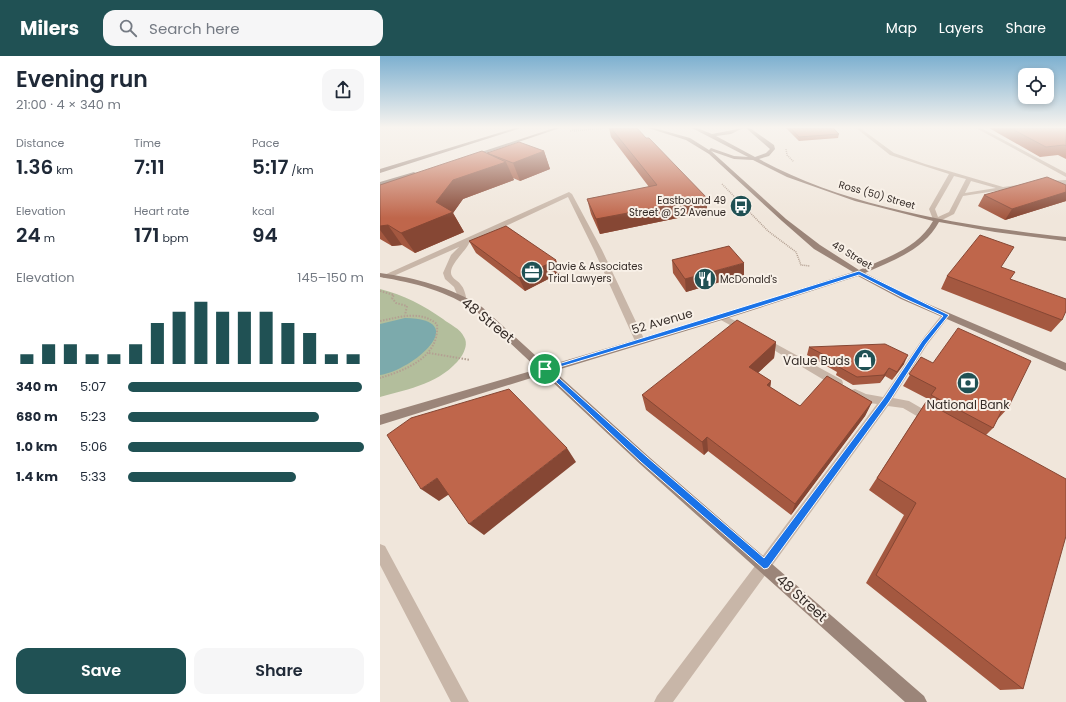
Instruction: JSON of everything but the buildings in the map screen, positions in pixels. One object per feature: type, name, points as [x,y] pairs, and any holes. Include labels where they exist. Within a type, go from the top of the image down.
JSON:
[{"type":"main road","points":[[380,172],[424,158]]},
{"type":"main road","name":"49 Street","points":[[717,158],[784,220],[818,247],[859,273],[904,297],[1066,367]]},
{"type":"main road","points":[[734,158],[752,158]]},
{"type":"main road","name":"Ross (50) Street","points":[[754,158],[786,175],[814,186],[896,212],[998,232],[1066,239]]},
{"type":"main road","points":[[380,184],[417,173]]},
{"type":"main road","name":"52 Avenue","points":[[380,420],[545,369],[722,317],[859,273],[907,251],[930,232],[936,221]]},
{"type":"main road","name":"48 Street","points":[[383,275],[425,285],[462,297],[492,320],[644,460],[918,702]]},
{"type":"lane","points":[[904,158],[1001,188]]},
{"type":"lane","points":[[1035,158],[1066,175]]},
{"type":"lane","points":[[1054,168],[1066,170]]},
{"type":"lane","points":[[952,174],[933,207],[936,221],[952,213],[960,194],[969,179]]},
{"type":"lane","points":[[1038,184],[1066,182]]},
{"type":"lane","points":[[960,194],[1030,185]]},
{"type":"lane","points":[[383,275],[472,239],[568,194],[598,250],[640,341]]},
{"type":"lane","points":[[462,297],[458,286],[448,277],[447,273],[455,255],[472,239]]},
{"type":"lane","points":[[663,702],[886,400],[924,343],[946,315]]},
{"type":"lane","points":[[722,317],[864,398],[906,404],[940,423]]},
{"type":"lane","points":[[380,551],[460,702]]},
{"type":"path","points":[[790,158],[798,165]]},
{"type":"path","points":[[718,179],[768,230],[796,252],[801,265],[810,266]]},
{"type":"path","points":[[380,291],[394,295],[392,298],[396,303],[407,306],[405,316]]},
{"type":"path","points":[[380,321],[405,316],[426,316],[436,321],[440,329],[439,339],[419,362],[401,371],[380,378]]},
{"type":"path","points":[[428,353],[470,360]]},
{"type":"green space","points":[[380,289],[405,297],[436,314],[455,327],[462,334],[466,344],[465,350],[461,357],[453,366],[435,379],[413,388],[380,397]]},
{"type":"water","points":[[405,318],[425,321],[434,327],[436,335],[430,345],[420,355],[393,371],[380,375],[380,324]]},
{"type":"place","name":"Eastbound 49 Street @ 52 Avenue","points":[[741,206]]},
{"type":"place","name":"Davie & Associates Trial Lawyers","points":[[532,272]]},
{"type":"place","name":"McDonald's","points":[[705,279]]},
{"type":"place","name":"Value Buds","points":[[865,360]]},
{"type":"place","name":"National Bank","points":[[968,383]]},
{"type":"route","points":[[859,273],[904,297],[946,315],[924,343],[886,400],[764,565],[644,460],[545,369],[722,317],[859,273]]}]
